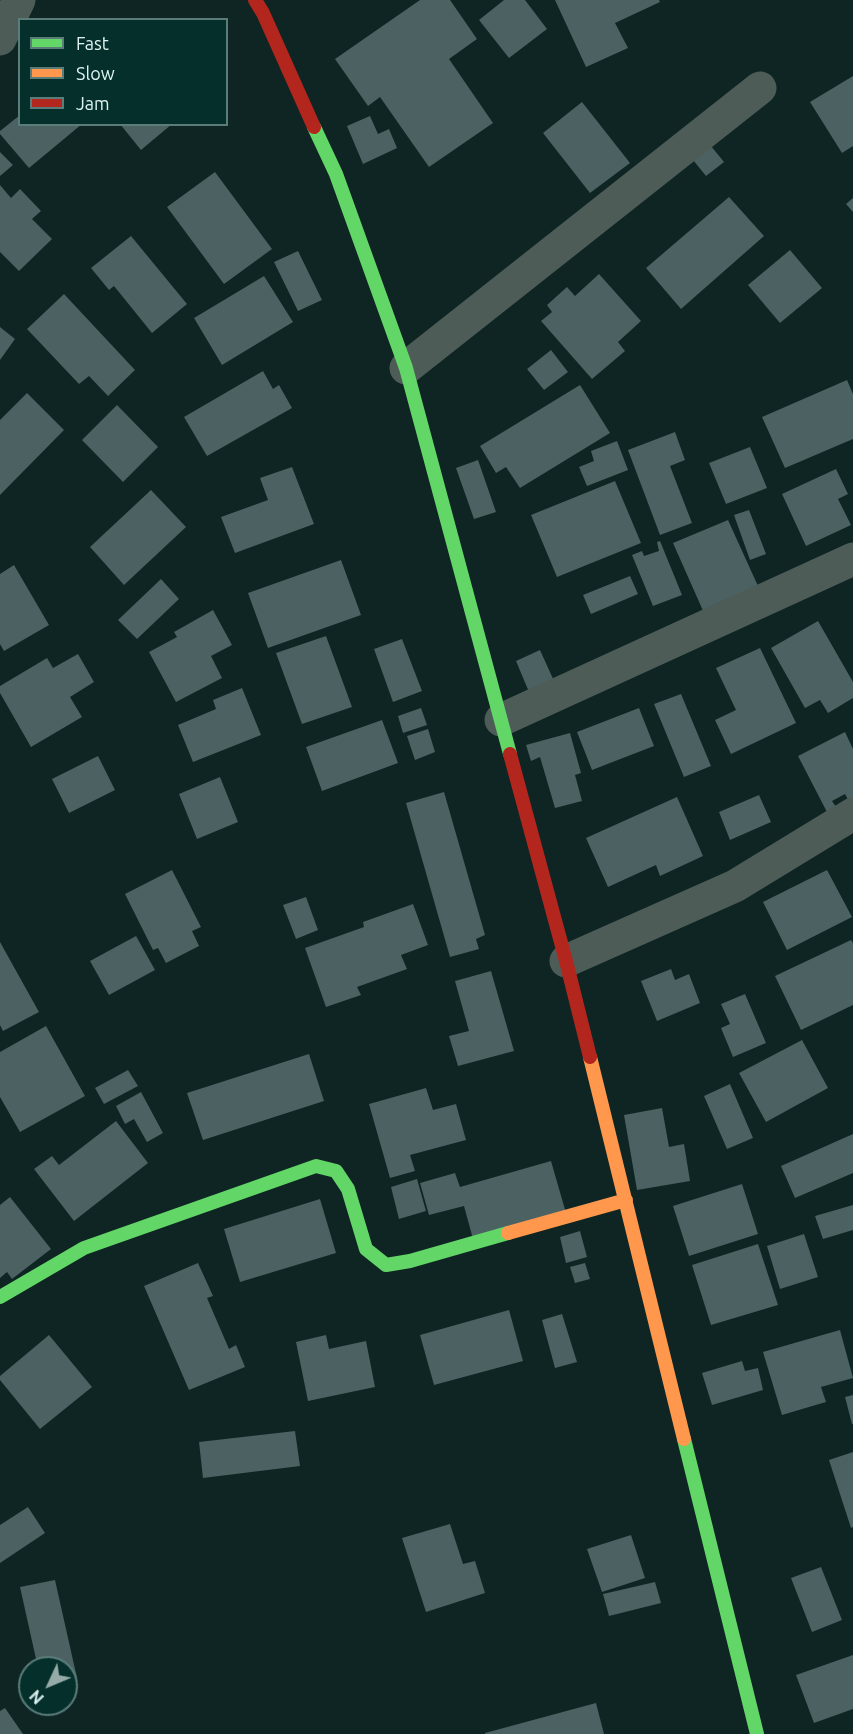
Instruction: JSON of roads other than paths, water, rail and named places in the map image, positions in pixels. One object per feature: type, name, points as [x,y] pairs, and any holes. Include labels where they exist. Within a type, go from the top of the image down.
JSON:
[{"type":"street","points":[[0,39],[19,0]]},
{"type":"street","points":[[255,0],[336,174],[406,368],[566,961],[757,1734]]},
{"type":"street","points":[[406,368],[760,88]]},
{"type":"street","points":[[501,720],[853,559]]},
{"type":"street","points":[[566,961],[735,886],[853,814]]},
{"type":"street","points":[[0,1297],[84,1248],[316,1166],[336,1171],[348,1189],[366,1249],[386,1265],[410,1262],[626,1200]]}]
